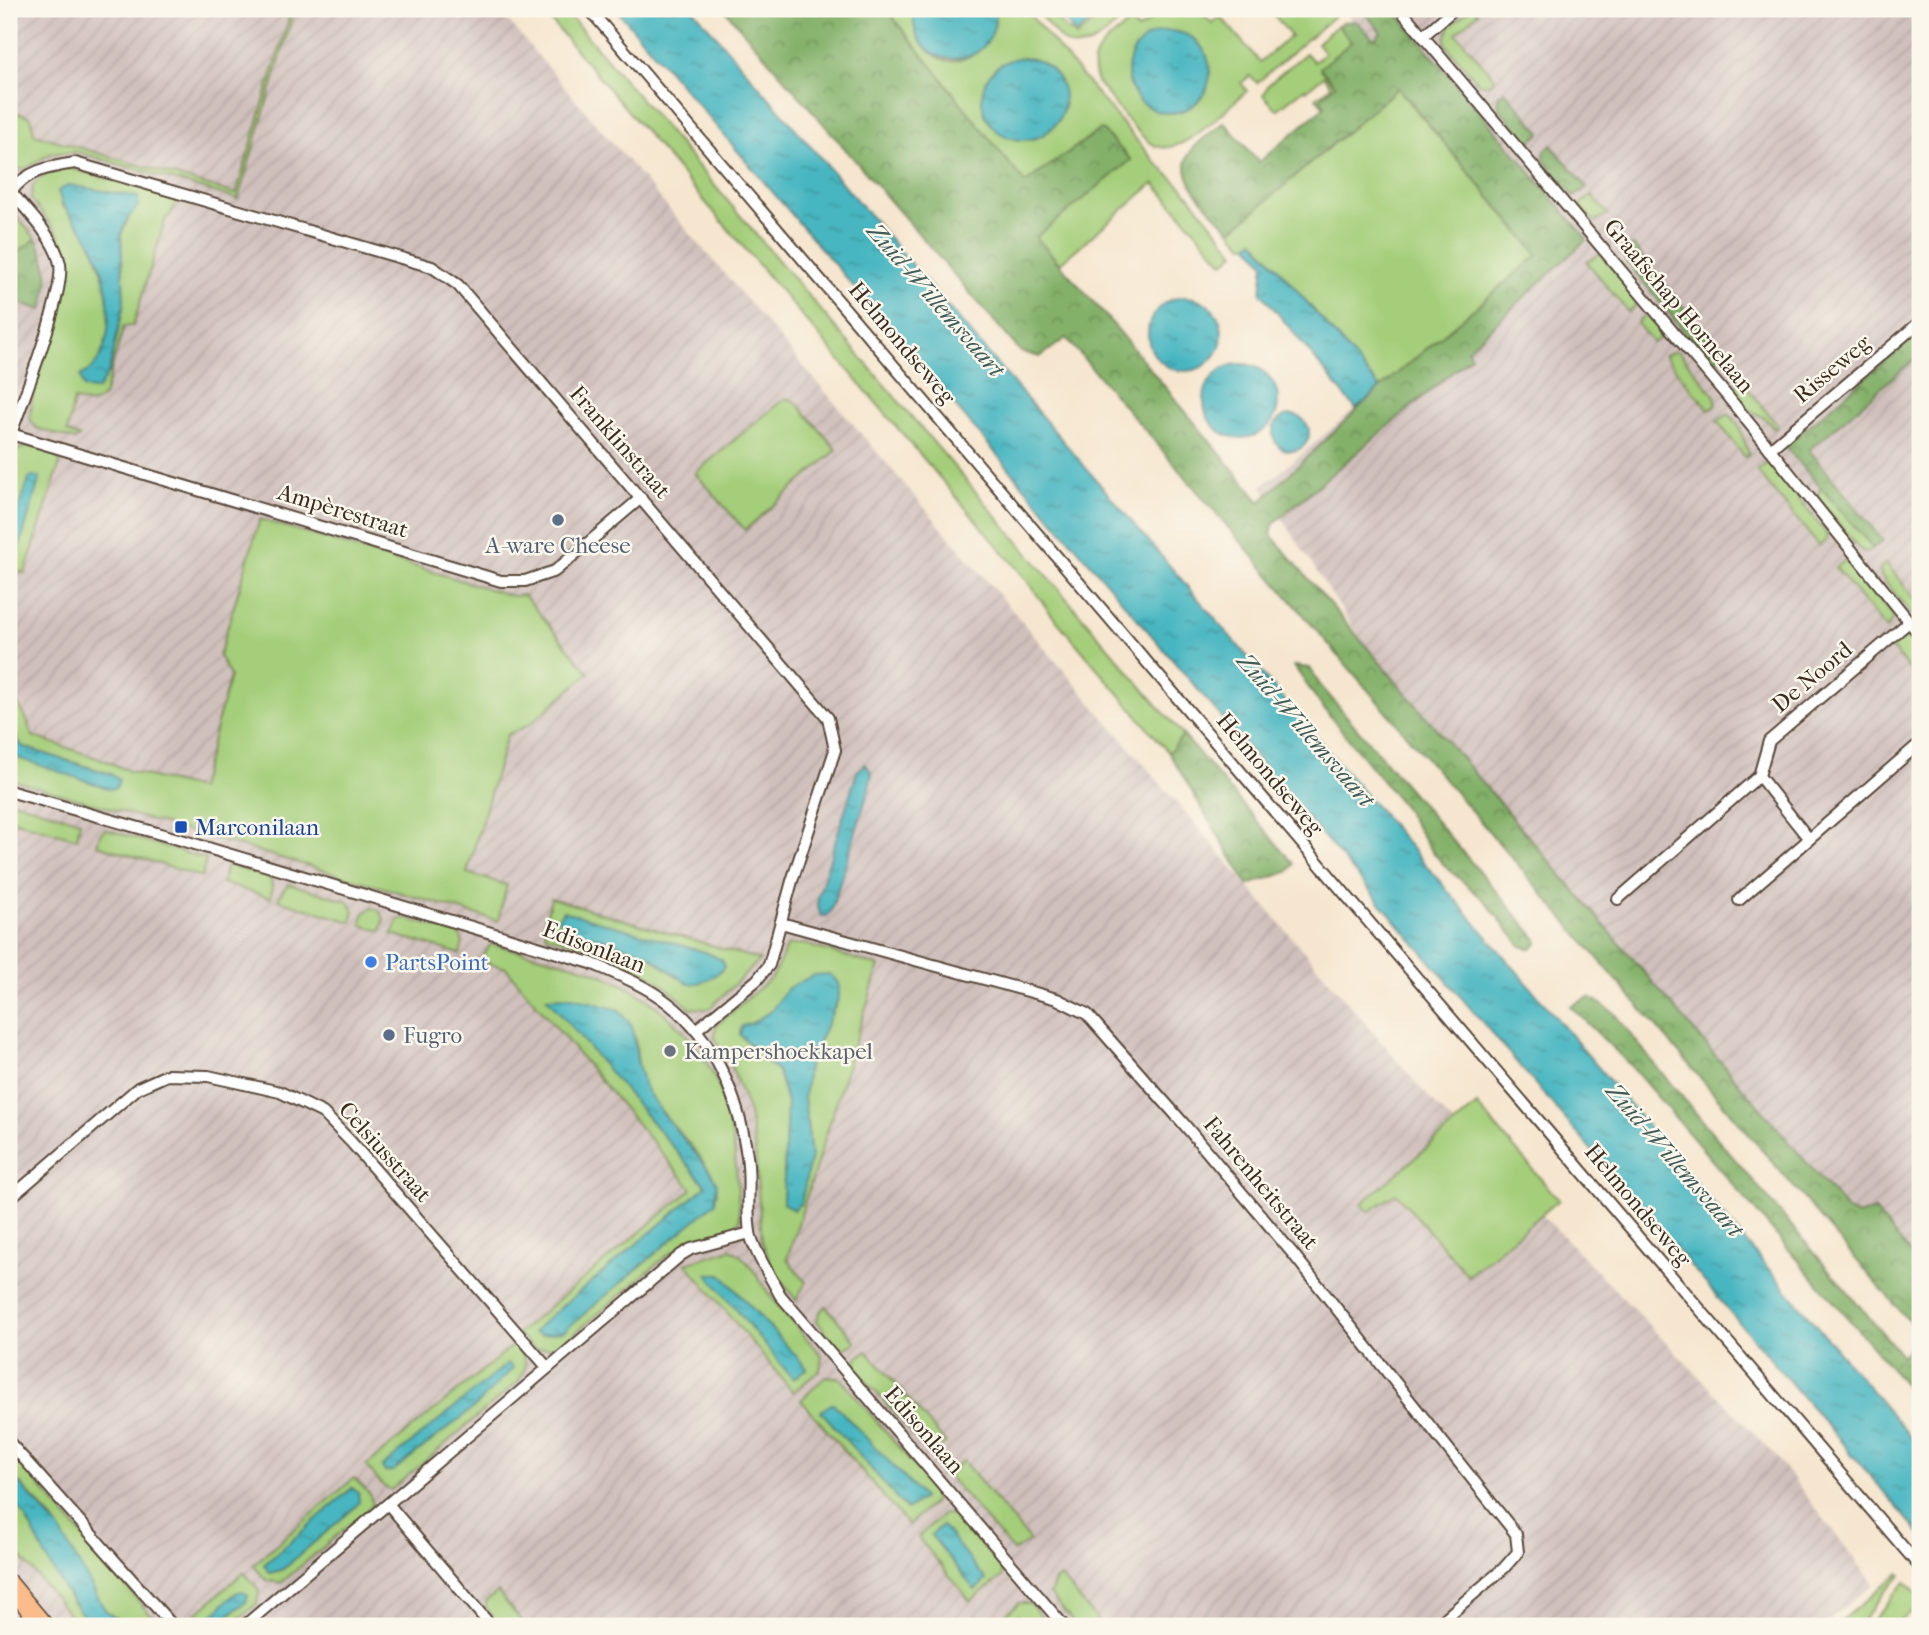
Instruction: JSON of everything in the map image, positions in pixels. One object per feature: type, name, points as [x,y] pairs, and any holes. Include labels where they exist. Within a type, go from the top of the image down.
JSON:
[{"type":"main road","points":[[9,1584],[44,1626]]},
{"type":"street","name":"Helmondseweg","points":[[589,9],[1920,1566]]},
{"type":"street","name":"Graafschap Hornelaan","points":[[1400,9],[1770,449],[1920,635]]},
{"type":"street","points":[[1423,36],[1454,9]]},
{"type":"street","name":"Franklinstraat","points":[[10,191],[20,179],[44,168],[75,163],[432,267],[457,285],[828,718],[835,750],[792,881],[769,965],[757,980],[696,1030]]},
{"type":"street","points":[[10,191],[46,234],[60,265],[56,301],[10,437]]},
{"type":"street","name":"Risseweg","points":[[1770,449],[1920,322]]},
{"type":"street","name":"Ampèrestraat","points":[[10,437],[501,580],[525,581],[555,571],[641,498]]},
{"type":"street","name":"De Noord","points":[[1759,776],[1769,741],[1909,622]]},
{"type":"street","points":[[1739,900],[1920,743]]},
{"type":"street","points":[[1618,899],[1759,776],[1809,839]]},
{"type":"street","name":"Edisonlaan","points":[[11,790],[591,963],[623,976],[668,1003],[696,1030],[720,1066],[739,1113],[748,1159],[750,1233],[779,1295],[1064,1626]]},
{"type":"street","name":"Fahrenheitstraat","points":[[781,923],[1057,999],[1087,1014],[1294,1255],[1516,1534],[1518,1552],[1504,1568],[1436,1626]]},
{"type":"street","name":"Celsiusstraat","points":[[9,1199],[138,1088],[167,1075],[208,1076],[279,1092],[323,1113],[547,1367]]},
{"type":"street","points":[[244,1626],[681,1255],[691,1249],[750,1233]]},
{"type":"street","points":[[9,1442],[173,1626]]},
{"type":"street","points":[[389,1504],[491,1626]]},
{"type":"shaded area","points":[[9,9],[498,9],[1431,1100],[1773,1453],[1874,1584],[1822,1626],[9,1626]]},
{"type":"shaded area","points":[[1343,9],[1920,9],[1920,1325],[1431,748],[1262,487],[1538,255]]},
{"type":"green space","points":[[278,9],[295,9],[238,199],[77,152],[52,153],[25,169],[9,170],[9,110],[31,117],[34,134],[236,194],[289,18]]},
{"type":"green space","points":[[541,9],[564,9],[1183,735],[1169,753],[1051,614],[1026,579]]},
{"type":"green space","points":[[724,9],[886,9],[1025,183],[1101,129],[1131,160],[1036,237],[1118,330],[1260,502],[1380,388],[1538,255],[1398,88],[1231,231],[1206,205],[1191,183],[1186,161],[1191,151],[1224,122],[1259,162],[1325,106],[1320,99],[1335,85],[1320,68],[1351,42],[1338,25],[1356,21],[1374,39],[1381,32],[1362,9],[1393,9],[1587,239],[1467,350],[1471,356],[1283,515],[1273,525],[1271,535],[1848,1211],[1858,1216],[1874,1210],[1920,1265],[1920,1334],[1066,338],[1040,357],[1021,352]]},
{"type":"green space","points":[[886,9],[914,9],[916,30],[927,48],[944,60],[954,61],[968,56],[995,25],[995,9],[1025,9],[1156,163],[1183,188],[1235,253],[1223,263],[1154,183],[1059,264],[1036,237],[1131,160],[1101,129],[1025,183]],"holes":[[[997,66],[1065,103],[1053,127],[1029,140],[982,102],[985,84]]]},
{"type":"green space","points":[[1035,9],[1048,9],[1076,37],[1110,9],[1132,9],[1101,38],[1082,46],[1073,46],[1064,42]]},
{"type":"green space","points":[[1164,9],[1199,9],[1212,23],[1220,16],[1260,62],[1291,36],[1273,14],[1279,9],[1337,9],[1333,17],[1257,83],[1250,76],[1241,83],[1247,91],[1202,131],[1175,146],[1163,148],[1152,144],[1138,132],[1097,82],[1094,72],[1094,62],[1101,47],[1131,22],[1138,30]],"holes":[[[1168,31],[1192,37],[1203,50],[1206,91],[1193,105],[1177,112],[1162,112],[1147,106],[1136,96],[1129,82],[1129,66],[1136,49],[1146,39]]]},
{"type":"green space","points":[[1470,9],[1478,13],[1456,33],[1495,79],[1489,84],[1479,84],[1447,46],[1445,38],[1450,26]]},
{"type":"green space","points":[[1338,25],[1351,42],[1335,85],[1321,99],[1326,106],[1316,98],[1331,86],[1324,76],[1277,110],[1263,95],[1269,84],[1306,53],[1314,62],[1325,53],[1317,43]]},
{"type":"green space","points":[[1398,88],[1538,255],[1380,388],[1255,241],[1244,245],[1231,231]]},
{"type":"green space","points":[[1505,91],[1541,133],[1529,143],[1499,108],[1498,97]]},
{"type":"green space","points":[[1551,145],[1587,187],[1575,197],[1544,161],[1545,150]]},
{"type":"green space","points":[[65,167],[169,195],[175,199],[169,217],[166,217],[133,326],[124,326],[104,396],[92,404],[74,400],[67,432],[79,437],[75,440],[36,428],[30,418],[32,400],[68,266],[59,235],[31,199],[33,185],[47,173]],"holes":[[[69,185],[138,197],[121,235],[124,304],[109,371],[98,388],[81,376],[94,366],[107,336],[109,320],[105,284],[88,238],[61,204]]]},
{"type":"green space","points":[[1592,195],[1608,215],[1594,221],[1580,205]]},
{"type":"green space","points":[[9,207],[36,239],[12,256],[9,233]]},
{"type":"green space","points":[[36,239],[47,273],[47,291],[42,310],[9,300],[9,268],[12,256]]},
{"type":"green space","points":[[1633,245],[1722,355],[1711,364],[1625,260],[1626,250]]},
{"type":"green space","points":[[1598,254],[1602,255],[1636,297],[1636,305],[1628,312],[1587,262]]},
{"type":"green space","points":[[1644,316],[1652,318],[1659,329],[1660,338],[1653,343],[1637,323]]},
{"type":"green space","points":[[1920,332],[1920,354],[1809,450],[1883,541],[1873,548],[1785,446]]},
{"type":"green space","points":[[1676,351],[1715,396],[1716,404],[1709,410],[1664,355]]},
{"type":"green space","points":[[1742,381],[1778,426],[1774,429],[1765,418],[1749,410],[1733,391]]},
{"type":"green space","points":[[785,398],[795,401],[837,450],[745,530],[695,473]]},
{"type":"green space","points":[[1729,414],[1738,424],[1749,454],[1745,457],[1717,421]]},
{"type":"green space","points":[[31,445],[59,454],[60,463],[25,573],[9,570],[9,555],[17,555],[30,477],[9,540],[9,479],[17,450]]},
{"type":"green space","points":[[1770,463],[1826,533],[1827,540],[1819,546],[1757,471]]},
{"type":"green space","points":[[1821,487],[1873,548],[1866,552],[1859,549],[1817,497]]},
{"type":"green space","points":[[260,519],[512,596],[524,595],[589,673],[529,725],[507,735],[467,873],[507,885],[498,921],[9,779],[9,752],[12,756],[112,774],[23,747],[12,727],[9,689],[27,720],[32,736],[129,771],[199,789],[230,676],[219,656]]},
{"type":"green space","points":[[1845,560],[1849,561],[1892,614],[1893,620],[1886,629],[1836,568]]},
{"type":"green space","points":[[1886,563],[1920,605],[1920,625],[1881,576],[1880,568]]},
{"type":"green space","points":[[1906,637],[1920,649],[1920,672],[1915,676],[1891,648]]},
{"type":"green space","points":[[1294,666],[1310,668],[1320,685],[1536,938],[1537,944],[1532,949],[1521,946],[1485,901],[1431,850],[1403,806],[1320,704]]},
{"type":"green space","points":[[1183,735],[1294,864],[1288,872],[1248,885],[1169,753]]},
{"type":"green space","points":[[9,800],[80,821],[77,839],[9,819]]},
{"type":"green space","points":[[105,829],[206,859],[202,877],[97,845],[100,834]]},
{"type":"green space","points":[[227,865],[270,878],[271,898],[222,883]]},
{"type":"green space","points":[[289,884],[348,901],[354,911],[351,922],[278,900]]},
{"type":"green space","points":[[551,898],[760,960],[709,1009],[690,1008],[649,975],[593,949],[546,935],[544,924]],"holes":[[[559,922],[661,939],[718,958],[724,967],[701,982],[677,977],[646,953],[567,928]]]},
{"type":"green space","points":[[372,908],[379,910],[384,919],[381,931],[361,925],[364,913]]},
{"type":"green space","points":[[405,918],[459,934],[463,942],[460,954],[392,934],[398,920]]},
{"type":"green space","points":[[491,944],[584,968],[630,989],[671,1019],[704,1058],[716,1080],[729,1118],[736,1162],[740,1221],[722,1236],[683,1245],[665,1257],[560,1346],[536,1349],[517,1334],[692,1189],[506,968],[480,961]],"holes":[[[548,998],[635,1037],[640,1071],[647,1091],[708,1168],[717,1194],[535,1332],[706,1186]]]},
{"type":"green space","points":[[804,944],[879,966],[787,1259],[806,1282],[796,1300],[773,1269],[762,1241],[755,1150],[749,1113],[732,1068],[715,1039],[716,1026],[773,976],[787,946]],"holes":[[[839,984],[839,997],[808,1066],[804,1098],[811,1156],[783,1202],[787,1102],[778,1072],[740,1035],[742,1026],[771,1011]]]},
{"type":"green space","points":[[1590,997],[1613,1012],[1902,1356],[1920,1337],[1920,1402],[1630,1065],[1570,1006]]},
{"type":"green space","points":[[1477,1105],[1559,1200],[1468,1276],[1396,1193],[1369,1212],[1361,1204]]},
{"type":"green space","points":[[731,1249],[738,1254],[750,1265],[778,1305],[822,1356],[820,1370],[793,1392],[686,1263]],"holes":[[[721,1274],[807,1369],[792,1378]]]},
{"type":"green space","points":[[826,1306],[856,1342],[846,1348],[838,1348],[817,1321],[819,1313]]},
{"type":"green space","points":[[516,1343],[525,1362],[518,1382],[391,1490],[382,1485],[366,1466]]},
{"type":"green space","points":[[867,1351],[946,1443],[932,1453],[925,1448],[855,1368],[857,1358]]},
{"type":"green space","points":[[826,1376],[840,1378],[936,1491],[934,1502],[908,1525],[801,1400]],"holes":[[[822,1411],[923,1498],[907,1510]]]},
{"type":"green space","points":[[9,1450],[160,1626],[126,1626],[105,1610],[52,1518],[9,1472]]},
{"type":"green space","points":[[963,1461],[1030,1541],[1013,1551],[949,1477],[949,1472]]},
{"type":"green space","points":[[354,1478],[369,1493],[373,1505],[281,1583],[266,1580],[253,1565]],"holes":[[[352,1488],[358,1493],[264,1565]]]},
{"type":"green space","points":[[9,1494],[28,1521],[70,1599],[91,1626],[79,1626],[9,1543]]},
{"type":"green space","points":[[943,1514],[956,1515],[1002,1569],[1002,1577],[970,1601],[918,1537]],"holes":[[[942,1525],[985,1581],[976,1589],[931,1535]]]},
{"type":"green space","points":[[244,1572],[259,1590],[257,1604],[230,1626],[214,1626],[246,1602],[207,1621],[212,1626],[182,1626]]},
{"type":"green space","points":[[1899,1573],[1901,1575],[1859,1626],[1835,1626]]},
{"type":"green space","points":[[1061,1577],[1099,1622],[1076,1626],[1050,1594],[1055,1581]]},
{"type":"green space","points":[[1906,1581],[1920,1598],[1920,1606],[1892,1626],[1868,1626]]},
{"type":"green space","points":[[498,1592],[523,1623],[518,1626],[501,1626],[486,1608],[486,1601]]},
{"type":"green space","points":[[1019,1603],[1030,1603],[1049,1626],[1028,1626],[1018,1615],[1008,1626],[993,1626]]},
{"type":"water","name":"Zuid-Willemsvaart","points":[[616,9],[693,9],[1526,982],[1920,1448],[1920,1534]]},
{"type":"water","points":[[914,9],[995,9],[993,31],[983,47],[969,56],[953,58],[937,55],[924,46],[915,30]]},
{"type":"water","points":[[1056,9],[1105,9],[1076,34]]},
{"type":"water","points":[[1169,31],[1185,34],[1198,43],[1207,56],[1210,72],[1207,88],[1198,101],[1185,110],[1169,113],[1153,110],[1140,101],[1131,88],[1128,72],[1131,56],[1140,43],[1153,34]]},
{"type":"water","points":[[1015,58],[1031,58],[1046,65],[1057,76],[1064,91],[1061,115],[1052,128],[1031,140],[1015,140],[1000,133],[989,122],[982,107],[982,91],[989,76],[1000,65]]},
{"type":"water","points":[[69,185],[138,197],[138,206],[126,221],[121,235],[124,304],[109,371],[98,389],[92,390],[84,388],[80,376],[93,367],[102,352],[109,319],[108,301],[101,266],[94,250],[60,198],[58,191]]},
{"type":"water","points":[[1254,240],[1380,388],[1356,409],[1261,293],[1264,263],[1249,245]]},
{"type":"water","points":[[1185,297],[1206,303],[1216,313],[1222,334],[1216,355],[1206,365],[1185,371],[1164,365],[1154,355],[1148,334],[1154,313],[1164,303]]},
{"type":"water","points":[[1241,364],[1262,370],[1272,380],[1278,401],[1272,422],[1262,432],[1241,438],[1220,432],[1210,422],[1204,401],[1210,380],[1220,370]]},
{"type":"water","points":[[1291,415],[1304,420],[1309,433],[1304,446],[1291,451],[1278,446],[1273,433],[1278,420]]},
{"type":"water","points":[[30,477],[40,477],[17,556],[9,555],[9,534]]},
{"type":"water","points":[[9,714],[15,736],[23,747],[112,775],[119,780],[116,788],[110,789],[12,756],[9,752]]},
{"type":"water","points":[[865,764],[872,773],[869,789],[831,911],[827,916],[821,916],[818,897],[857,772]]},
{"type":"water","points":[[563,911],[705,952],[722,960],[724,967],[707,980],[687,983],[646,953],[561,925],[558,918]]},
{"type":"water","points":[[830,974],[839,984],[839,997],[808,1066],[804,1098],[811,1156],[801,1203],[793,1210],[783,1203],[787,1102],[778,1072],[740,1035],[742,1026],[771,1011],[788,988],[814,975]]},
{"type":"water","points":[[572,997],[619,1010],[632,1026],[637,1061],[645,1088],[661,1112],[711,1172],[717,1184],[715,1203],[564,1331],[542,1335],[534,1332],[706,1186],[547,998]]},
{"type":"water","points":[[707,1274],[721,1274],[807,1368],[793,1379]]},
{"type":"water","points":[[508,1363],[513,1368],[476,1406],[393,1471],[385,1472],[382,1467]]},
{"type":"water","points":[[833,1403],[923,1498],[907,1510],[821,1411]]},
{"type":"water","points":[[9,1472],[58,1527],[105,1610],[126,1626],[91,1626],[68,1595],[26,1518],[9,1494]]},
{"type":"water","points":[[352,1488],[358,1493],[359,1502],[354,1508],[283,1569],[270,1573],[264,1565]]},
{"type":"water","points":[[942,1525],[986,1580],[975,1590],[931,1535]]},
{"type":"water","points":[[242,1591],[248,1595],[246,1602],[212,1626],[207,1620],[236,1593]]},
{"type":"place","name":"A-ware Cheese","points":[[558,520]]},
{"type":"place","name":"Marconilaan","points":[[181,827]]},
{"type":"place","name":"PartsPoint","points":[[371,962]]},
{"type":"place","name":"Fugro","points":[[389,1035]]},
{"type":"place","name":"Kampershoekkapel","points":[[670,1051]]}]
